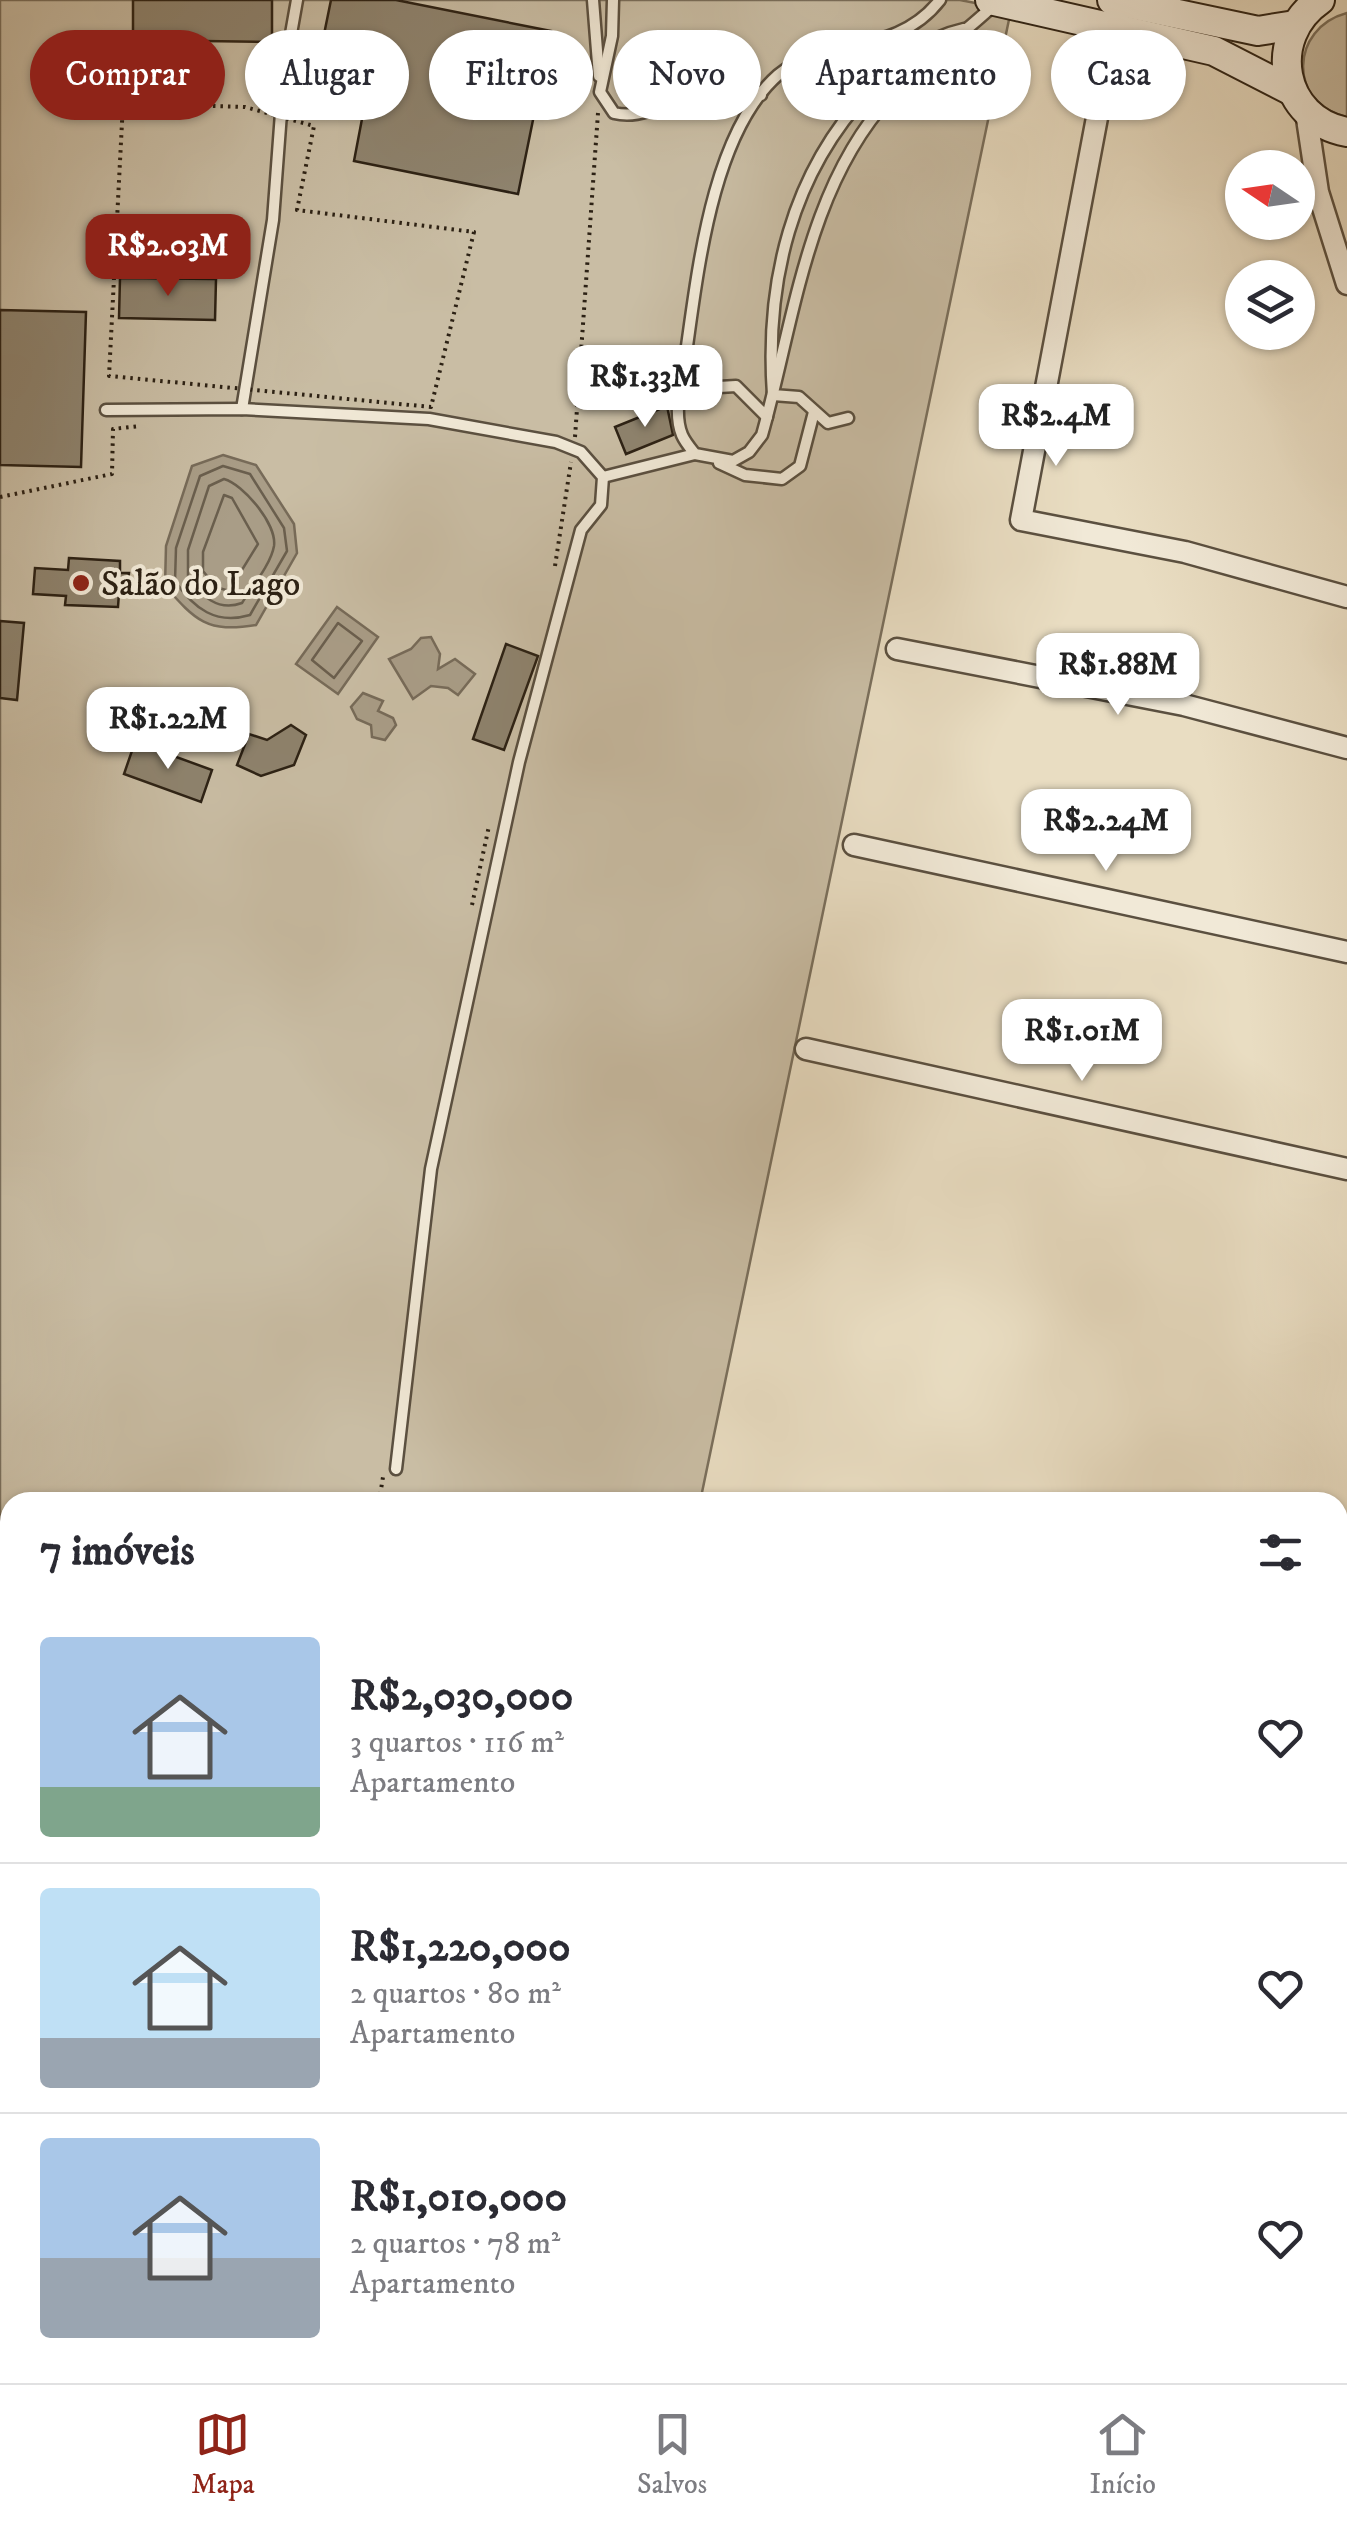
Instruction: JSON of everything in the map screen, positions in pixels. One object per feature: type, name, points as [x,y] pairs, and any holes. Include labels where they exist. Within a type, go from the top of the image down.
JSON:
[{"type":"main road","points":[[1299,101],[1285,69],[1286,46],[1295,24],[1320,0]]},
{"type":"main road","points":[[994,1],[1165,6],[1258,31],[1295,24]]},
{"type":"main road","points":[[1115,7],[1214,51],[1299,101],[1320,122],[1347,132]]},
{"type":"street","points":[[1115,7],[1021,520],[1184,552],[1347,597]]},
{"type":"street","points":[[1299,101],[1318,192],[1347,284]]},
{"type":"street","points":[[897,649],[1184,706],[1347,748]]},
{"type":"street","points":[[854,845],[1347,952]]},
{"type":"street","points":[[806,1049],[1347,1168]]},
{"type":"lane","points":[[242,409],[273,220],[284,73],[296,0]]},
{"type":"lane","points":[[593,0],[600,92],[613,112]]},
{"type":"lane","points":[[600,92],[612,36],[614,0]]},
{"type":"lane","points":[[761,95],[779,74],[798,64],[918,25],[940,0]]},
{"type":"lane","points":[[714,461],[733,461],[749,452],[762,435],[804,270],[827,200],[856,143],[891,96],[970,28],[994,1]]},
{"type":"lane","points":[[918,25],[920,30]]},
{"type":"lane","points":[[963,30],[970,28]]},
{"type":"lane","points":[[746,120],[736,138],[714,202],[701,254],[680,398],[682,436],[695,454],[746,475],[782,480],[800,466],[814,412]]},
{"type":"lane","points":[[772,395],[772,316],[802,188],[822,149],[844,120]]},
{"type":"lane","points":[[680,398],[702,388],[736,386],[767,417]]},
{"type":"lane","points":[[772,395],[798,397],[828,423],[848,418]]},
{"type":"lane","points":[[106,410],[242,409],[429,418],[574,448],[603,477],[601,505],[581,530],[518,762],[431,1169],[396,1469]]},
{"type":"lane","points":[[603,477],[695,454]]},
{"type":"path","points":[[574,448],[600,92]]},
{"type":"path","points":[[0,497],[112,474],[114,429],[147,425]]},
{"type":"shaded area","points":[[0,0],[960,0],[1011,10],[1007,30],[781,30],[781,120],[988,120],[702,1492],[0,1492]]},
{"type":"shaded area","points":[[1347,13],[1347,117],[1327,109],[1314,97],[1303,66],[1306,49],[1315,34],[1328,21]]},
{"type":"water","points":[[223,455],[256,465],[294,524],[297,553],[256,625],[225,627],[204,622],[165,586],[166,546],[192,466]]},
{"type":"water","points":[[337,607],[378,637],[338,694],[296,664]]},
{"type":"water","points":[[431,637],[440,654],[438,669],[455,659],[475,674],[458,695],[448,688],[431,686],[413,699],[389,659],[411,649],[421,638]]},
{"type":"water","points":[[363,693],[383,701],[378,711],[393,718],[396,725],[385,740],[372,737],[371,725],[357,719],[351,707]]},
{"type":"building","points":[[133,0],[272,0],[272,30],[245,30],[245,42],[225,41],[225,30],[133,30]]},
{"type":"building","points":[[331,0],[396,0],[546,30],[429,30],[429,120],[533,120],[518,194],[354,161],[362,120],[409,120],[409,30],[325,30]]},
{"type":"building","points":[[120,278],[216,279],[215,320],[119,318]]},
{"type":"building","points":[[0,310],[86,312],[81,467],[0,465]]},
{"type":"building","points":[[667,406],[673,435],[626,454],[615,427]]},
{"type":"building","name":"Salão do Lago","points":[[69,558],[120,561],[120,573],[129,573],[127,594],[119,593],[118,607],[65,605],[66,596],[33,594],[35,568],[68,570]]},
{"type":"building","points":[[0,621],[24,623],[17,700],[0,698]]},
{"type":"building","points":[[506,644],[538,656],[504,750],[473,739]]},
{"type":"building","points":[[291,725],[306,735],[294,765],[261,776],[237,765],[249,734],[267,740]]},
{"type":"building","points":[[135,742],[212,770],[201,802],[124,774]]},
{"type":"place","name":"Salão do Lago","points":[[81,583]]}]
